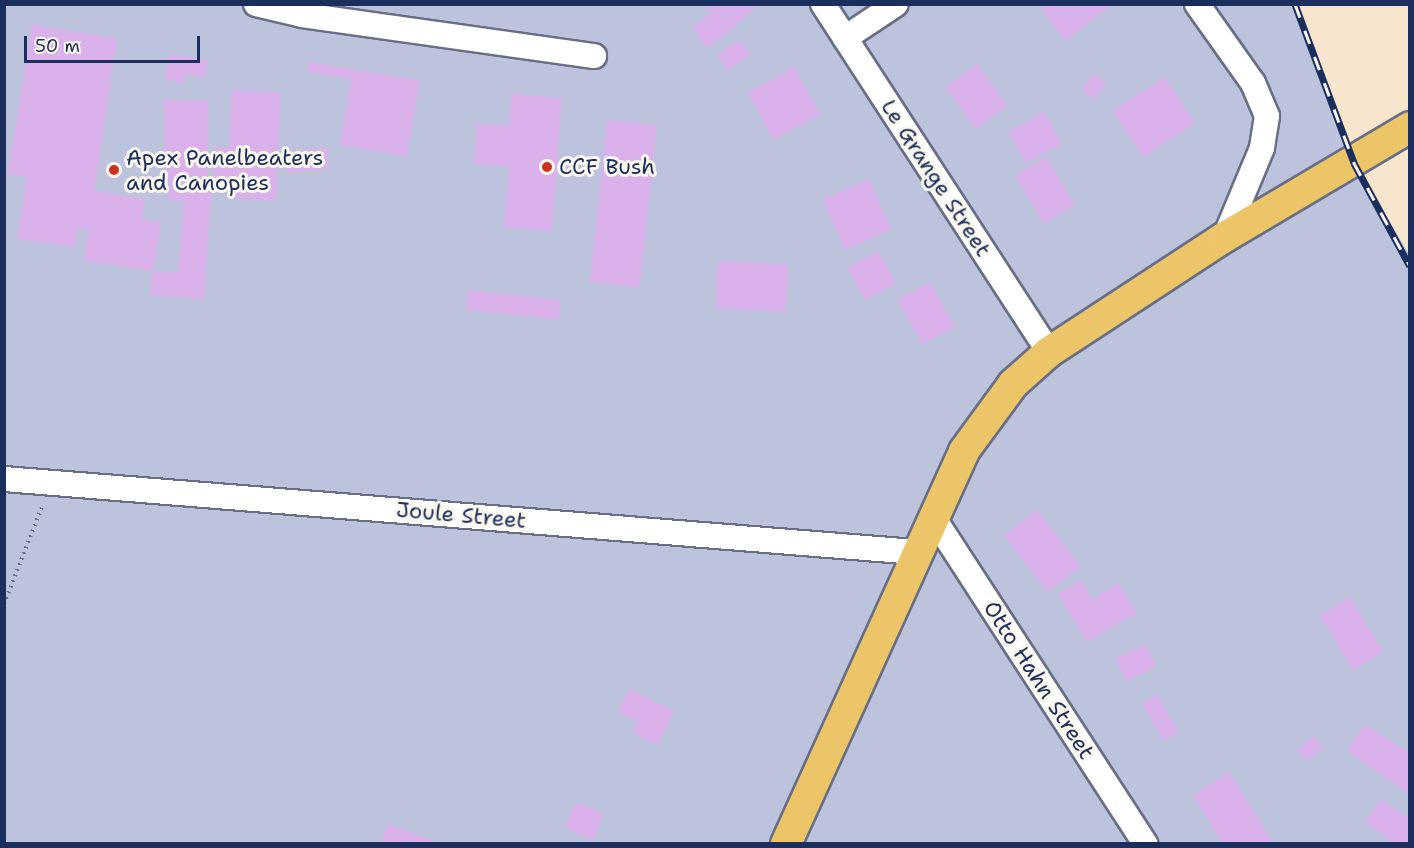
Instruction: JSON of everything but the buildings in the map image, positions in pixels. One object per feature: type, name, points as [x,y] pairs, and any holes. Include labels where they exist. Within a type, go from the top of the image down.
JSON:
[{"type":"main road","points":[[786,843],[916,552],[964,451],[1013,384],[1049,352],[1225,237],[1410,127]]},
{"type":"street","points":[[256,4],[302,15],[594,56]]},
{"type":"street","name":"Le Grange Street","points":[[823,4],[1049,352]]},
{"type":"street","points":[[845,38],[896,4]]},
{"type":"street","points":[[1197,4],[1253,82],[1267,116],[1262,148],[1225,237]]},
{"type":"street","name":"Joule Street","points":[[4,479],[916,552]]},
{"type":"street","name":"Otto Hahn Street","points":[[933,517],[1145,843]]},
{"type":"path","points":[[4,604],[52,482]]},
{"type":"shaded area","points":[[5,5],[1295,5],[1354,163],[1409,254],[1409,843],[5,844]]},
{"type":"railway","points":[[1295,4],[1354,163],[1410,266]]},
{"type":"place","name":"CCF Bush","points":[[547,167]]},
{"type":"place","name":"Apex Panelbeaters and Canopies","points":[[114,170]]}]
